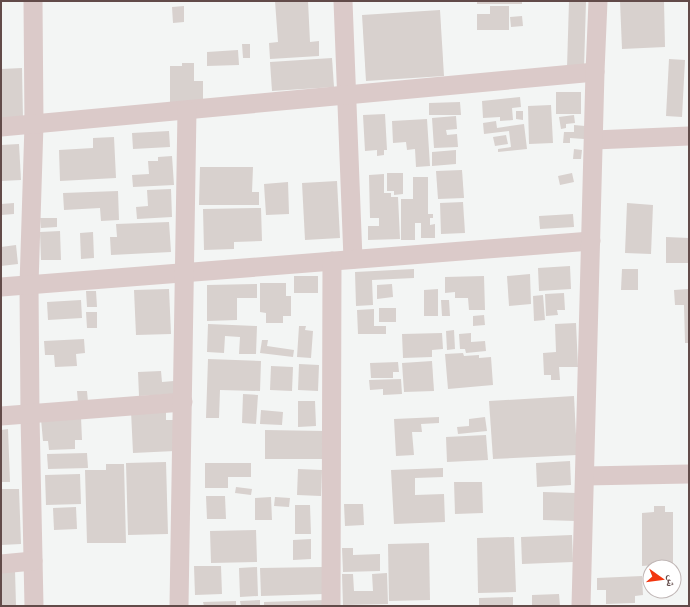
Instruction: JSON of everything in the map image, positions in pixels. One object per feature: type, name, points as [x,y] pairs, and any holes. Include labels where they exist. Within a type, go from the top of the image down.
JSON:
[{"type":"street","points":[[33,1],[34,124],[29,285],[34,606]]},
{"type":"street","points":[[343,1],[353,259]]},
{"type":"street","points":[[582,606],[598,1]]},
{"type":"street","points":[[1,127],[595,72]]},
{"type":"street","points":[[179,606],[187,110]]},
{"type":"street","points":[[594,140],[689,136]]},
{"type":"street","points":[[1,287],[591,241]]},
{"type":"street","points":[[331,606],[332,261]]},
{"type":"street","points":[[1,416],[30,415],[182,402]]},
{"type":"street","points":[[585,476],[689,474]]},
{"type":"street","points":[[1,564],[34,561]]},
{"type":"building","points":[[275,1],[308,1],[310,42],[319,41],[319,56],[270,59],[269,43],[278,42]]},
{"type":"building","points":[[477,1],[522,1],[522,4],[477,4]]},
{"type":"building","points":[[569,1],[586,1],[584,69],[567,68]]},
{"type":"building","points":[[620,1],[664,1],[665,47],[622,49]]},
{"type":"building","points":[[184,6],[184,22],[173,23],[172,7]]},
{"type":"building","points":[[490,6],[509,6],[509,30],[477,30],[477,14],[490,14]]},
{"type":"building","points":[[440,10],[444,76],[366,81],[362,15]]},
{"type":"building","points":[[522,16],[523,26],[511,27],[510,17]]},
{"type":"building","points":[[242,44],[250,44],[250,58],[243,58]]},
{"type":"building","points":[[238,50],[239,65],[207,66],[207,52]]},
{"type":"building","points":[[332,58],[334,87],[272,91],[270,62]]},
{"type":"building","points":[[669,59],[685,60],[682,117],[666,116]]},
{"type":"building","points":[[182,63],[194,63],[194,81],[203,81],[203,102],[170,102],[170,66],[182,66]]},
{"type":"building","points":[[22,68],[23,120],[1,121],[1,69]]},
{"type":"building","points":[[556,92],[581,92],[581,114],[556,114]]},
{"type":"building","points":[[520,97],[521,107],[512,108],[513,120],[500,121],[500,117],[483,118],[482,101]]},
{"type":"building","points":[[460,102],[461,115],[429,115],[429,103]]},
{"type":"building","points":[[551,105],[553,143],[529,144],[528,106]]},
{"type":"building","points":[[516,111],[523,111],[523,120],[516,119]]},
{"type":"building","points":[[385,114],[387,150],[384,150],[384,155],[377,156],[377,150],[365,151],[363,115]]},
{"type":"building","points":[[574,115],[575,123],[566,124],[566,128],[561,129],[559,117]]},
{"type":"building","points":[[456,116],[457,129],[446,130],[447,135],[457,134],[458,147],[434,148],[432,118]]},
{"type":"building","points":[[427,119],[430,166],[416,167],[415,149],[407,150],[406,142],[393,143],[392,121]]},
{"type":"building","points":[[496,121],[497,128],[524,124],[527,149],[498,152],[498,149],[511,147],[509,131],[484,134],[483,123]]},
{"type":"building","points":[[574,125],[585,126],[584,139],[570,138],[570,143],[563,143],[564,132],[574,132]]},
{"type":"building","points":[[169,131],[170,147],[133,149],[132,133]]},
{"type":"building","points":[[506,135],[508,144],[495,146],[493,137]]},
{"type":"building","points":[[114,137],[116,178],[60,181],[59,150],[93,148],[93,138]]},
{"type":"building","points":[[19,144],[21,180],[1,181],[1,145]]},
{"type":"building","points":[[574,149],[582,150],[581,159],[573,159]]},
{"type":"building","points":[[456,150],[456,164],[432,166],[432,152]]},
{"type":"building","points":[[172,156],[174,185],[133,187],[132,175],[149,174],[148,161],[158,161],[158,157]]},
{"type":"building","points":[[200,167],[253,167],[252,192],[259,192],[259,205],[199,205]]},
{"type":"building","points":[[462,170],[464,198],[438,199],[436,171]]},
{"type":"building","points":[[387,173],[403,173],[403,194],[394,195],[394,191],[387,191]]},
{"type":"building","points":[[572,173],[574,182],[560,185],[558,176]]},
{"type":"building","points":[[384,174],[384,193],[391,193],[391,197],[398,197],[400,239],[368,240],[368,226],[379,226],[379,218],[370,218],[369,175]]},
{"type":"building","points":[[413,177],[428,177],[428,214],[433,214],[433,218],[430,218],[430,225],[435,224],[435,238],[421,238],[421,223],[415,223],[415,240],[401,240],[401,199],[413,199]]},
{"type":"building","points":[[337,181],[340,238],[305,240],[302,183]]},
{"type":"building","points":[[288,182],[289,214],[266,215],[264,184]]},
{"type":"building","points":[[171,189],[172,217],[137,219],[136,207],[148,206],[147,190]]},
{"type":"building","points":[[118,191],[119,220],[101,221],[100,208],[64,210],[63,193]]},
{"type":"building","points":[[463,202],[465,233],[441,234],[440,203]]},
{"type":"building","points":[[14,203],[14,214],[1,215],[1,204]]},
{"type":"building","points":[[627,203],[653,205],[651,254],[625,253]]},
{"type":"building","points":[[261,208],[262,241],[234,242],[234,249],[204,250],[203,209]]},
{"type":"building","points":[[573,214],[574,227],[540,229],[539,216]]},
{"type":"building","points":[[40,218],[57,218],[57,227],[41,228]]},
{"type":"building","points":[[169,222],[171,252],[111,255],[110,237],[117,237],[116,224]]},
{"type":"building","points":[[60,231],[61,260],[41,260],[40,232]]},
{"type":"building","points":[[93,232],[94,258],[81,259],[80,233]]},
{"type":"building","points":[[666,237],[689,238],[689,263],[666,263]]},
{"type":"building","points":[[16,245],[18,264],[1,266],[1,247]]},
{"type":"building","points":[[570,266],[571,289],[539,291],[538,268]]},
{"type":"building","points":[[414,269],[414,278],[372,280],[373,305],[356,306],[355,272]]},
{"type":"building","points":[[622,269],[638,269],[638,290],[621,290]]},
{"type":"building","points":[[530,274],[531,304],[509,306],[507,276]]},
{"type":"building","points":[[294,276],[318,276],[318,293],[294,293]]},
{"type":"building","points":[[484,276],[485,310],[469,310],[468,298],[455,298],[455,292],[445,293],[445,277]]},
{"type":"building","points":[[260,283],[286,283],[286,296],[291,296],[291,316],[283,316],[283,323],[266,323],[266,313],[260,312]]},
{"type":"building","points":[[257,284],[257,298],[237,298],[237,320],[207,321],[207,285]]},
{"type":"building","points":[[392,284],[393,297],[377,299],[377,285]]},
{"type":"building","points":[[169,289],[171,334],[136,335],[134,290]]},
{"type":"building","points":[[438,289],[438,316],[424,316],[424,290]]},
{"type":"building","points":[[689,289],[689,343],[685,343],[684,305],[675,305],[674,290]]},
{"type":"building","points":[[86,291],[96,291],[97,307],[87,307]]},
{"type":"building","points":[[564,293],[565,310],[557,310],[558,315],[546,316],[545,294]]},
{"type":"building","points":[[543,295],[545,320],[534,321],[533,296]]},
{"type":"building","points":[[81,300],[82,318],[48,320],[47,302]]},
{"type":"building","points":[[441,300],[449,300],[450,316],[442,316]]},
{"type":"building","points":[[379,308],[396,308],[396,322],[379,322]]},
{"type":"building","points":[[374,309],[374,326],[386,326],[386,334],[358,334],[357,310]]},
{"type":"building","points":[[86,312],[97,312],[97,328],[87,328]]},
{"type":"building","points":[[484,315],[485,325],[473,326],[473,316]]},
{"type":"building","points":[[576,323],[578,367],[559,367],[560,380],[551,380],[551,375],[544,375],[543,353],[556,352],[555,324]]},
{"type":"building","points":[[208,324],[257,326],[256,354],[239,354],[240,337],[225,336],[224,353],[207,352]]},
{"type":"building","points":[[299,326],[306,326],[305,330],[313,331],[311,358],[297,357]]},
{"type":"building","points":[[454,330],[455,349],[447,350],[446,331]]},
{"type":"building","points":[[442,333],[443,349],[432,350],[432,357],[403,358],[402,334]]},
{"type":"building","points":[[471,333],[471,342],[485,341],[486,351],[466,353],[465,349],[460,349],[459,334]]},
{"type":"building","points":[[84,339],[85,353],[76,354],[77,366],[55,367],[54,355],[45,355],[44,341]]},
{"type":"building","points":[[262,340],[268,340],[267,346],[294,350],[293,357],[260,353]]},
{"type":"building","points":[[463,353],[464,356],[479,355],[479,358],[491,357],[493,385],[448,389],[445,354]]},
{"type":"building","points":[[208,359],[261,361],[260,391],[220,390],[219,418],[206,418]]},
{"type":"building","points":[[432,361],[434,391],[404,392],[402,363]]},
{"type":"building","points":[[398,362],[399,372],[393,372],[393,378],[371,378],[370,363]]},
{"type":"building","points":[[299,364],[319,365],[318,391],[298,390]]},
{"type":"building","points":[[271,366],[293,367],[292,391],[270,390]]},
{"type":"building","points":[[161,371],[162,382],[174,381],[175,394],[139,396],[138,372]]},
{"type":"building","points":[[401,379],[402,394],[383,395],[383,389],[370,390],[369,380]]},
{"type":"building","points":[[77,391],[87,391],[88,402],[78,403]]},
{"type":"building","points":[[243,394],[258,395],[256,424],[242,423]]},
{"type":"building","points":[[574,396],[577,455],[493,459],[489,401]]},
{"type":"building","points":[[298,401],[315,401],[316,426],[298,427]]},
{"type":"building","points":[[166,410],[166,420],[173,420],[175,451],[133,453],[131,411]]},
{"type":"building","points":[[261,410],[283,412],[282,425],[260,424]]},
{"type":"building","points":[[81,417],[82,440],[75,440],[75,449],[49,450],[48,441],[43,441],[41,419]]},
{"type":"building","points":[[439,417],[439,423],[421,424],[422,432],[412,432],[414,455],[396,456],[394,419]]},
{"type":"building","points":[[485,417],[487,431],[458,434],[457,427],[469,426],[469,419]]},
{"type":"building","points":[[8,429],[10,482],[1,482],[1,430]]},
{"type":"building","points":[[265,430],[325,431],[325,459],[265,459]]},
{"type":"building","points":[[486,435],[488,460],[447,462],[446,437]]},
{"type":"building","points":[[87,453],[88,468],[48,469],[47,454]]},
{"type":"building","points":[[570,461],[571,485],[537,487],[536,463]]},
{"type":"building","points":[[166,462],[168,534],[128,535],[126,463]]},
{"type":"building","points":[[205,463],[251,463],[251,477],[228,477],[228,488],[205,488]]},
{"type":"building","points":[[106,464],[124,464],[126,543],[87,543],[85,470],[106,470]]},
{"type":"building","points":[[443,468],[443,477],[415,478],[415,495],[444,494],[445,522],[394,524],[391,470]]},
{"type":"building","points":[[298,469],[322,470],[321,496],[297,495]]},
{"type":"building","points":[[80,474],[81,504],[46,505],[45,475]]},
{"type":"building","points":[[454,482],[482,482],[483,513],[455,514]]},
{"type":"building","points":[[236,487],[252,489],[251,495],[235,493]]},
{"type":"building","points":[[1,489],[19,489],[21,544],[1,545]]},
{"type":"building","points":[[543,492],[576,493],[576,521],[543,520]]},
{"type":"building","points":[[206,496],[225,496],[226,519],[207,519]]},
{"type":"building","points":[[271,497],[272,520],[255,520],[255,498]]},
{"type":"building","points":[[275,497],[290,498],[289,507],[274,506]]},
{"type":"building","points":[[344,504],[363,504],[364,525],[345,526]]},
{"type":"building","points":[[295,505],[310,505],[311,534],[295,534]]},
{"type":"building","points":[[654,506],[665,506],[665,512],[673,512],[673,559],[642,559],[642,513],[654,512]]},
{"type":"building","points":[[76,507],[77,529],[54,530],[53,508]]},
{"type":"building","points":[[256,530],[257,562],[211,563],[210,531]]},
{"type":"building","points":[[572,535],[573,562],[522,564],[521,537]]},
{"type":"building","points":[[514,537],[516,592],[478,593],[477,538]]},
{"type":"building","points":[[311,539],[311,559],[293,560],[293,540]]},
{"type":"building","points":[[429,543],[430,600],[389,601],[388,544]]},
{"type":"building","points":[[342,548],[353,548],[353,555],[380,554],[380,571],[343,572]]},
{"type":"building","points":[[194,566],[221,566],[222,594],[195,595]]},
{"type":"building","points":[[257,567],[258,596],[240,597],[239,568]]},
{"type":"building","points":[[323,567],[324,594],[261,596],[260,568]]},
{"type":"building","points":[[1,570],[15,570],[16,606],[1,606]]},
{"type":"building","points":[[387,573],[388,604],[343,605],[342,574],[353,574],[354,591],[373,591],[372,574]]},
{"type":"building","points":[[642,576],[642,595],[635,596],[635,603],[606,604],[606,590],[597,590],[597,578]]},
{"type":"building","points":[[559,594],[560,606],[532,606],[532,595]]},
{"type":"building","points":[[513,597],[513,606],[479,606],[479,598]]},
{"type":"building","points":[[260,600],[260,606],[241,606],[240,601]]},
{"type":"building","points":[[326,600],[326,606],[264,606],[264,602]]},
{"type":"building","points":[[236,601],[236,606],[204,606],[203,602]]}]
